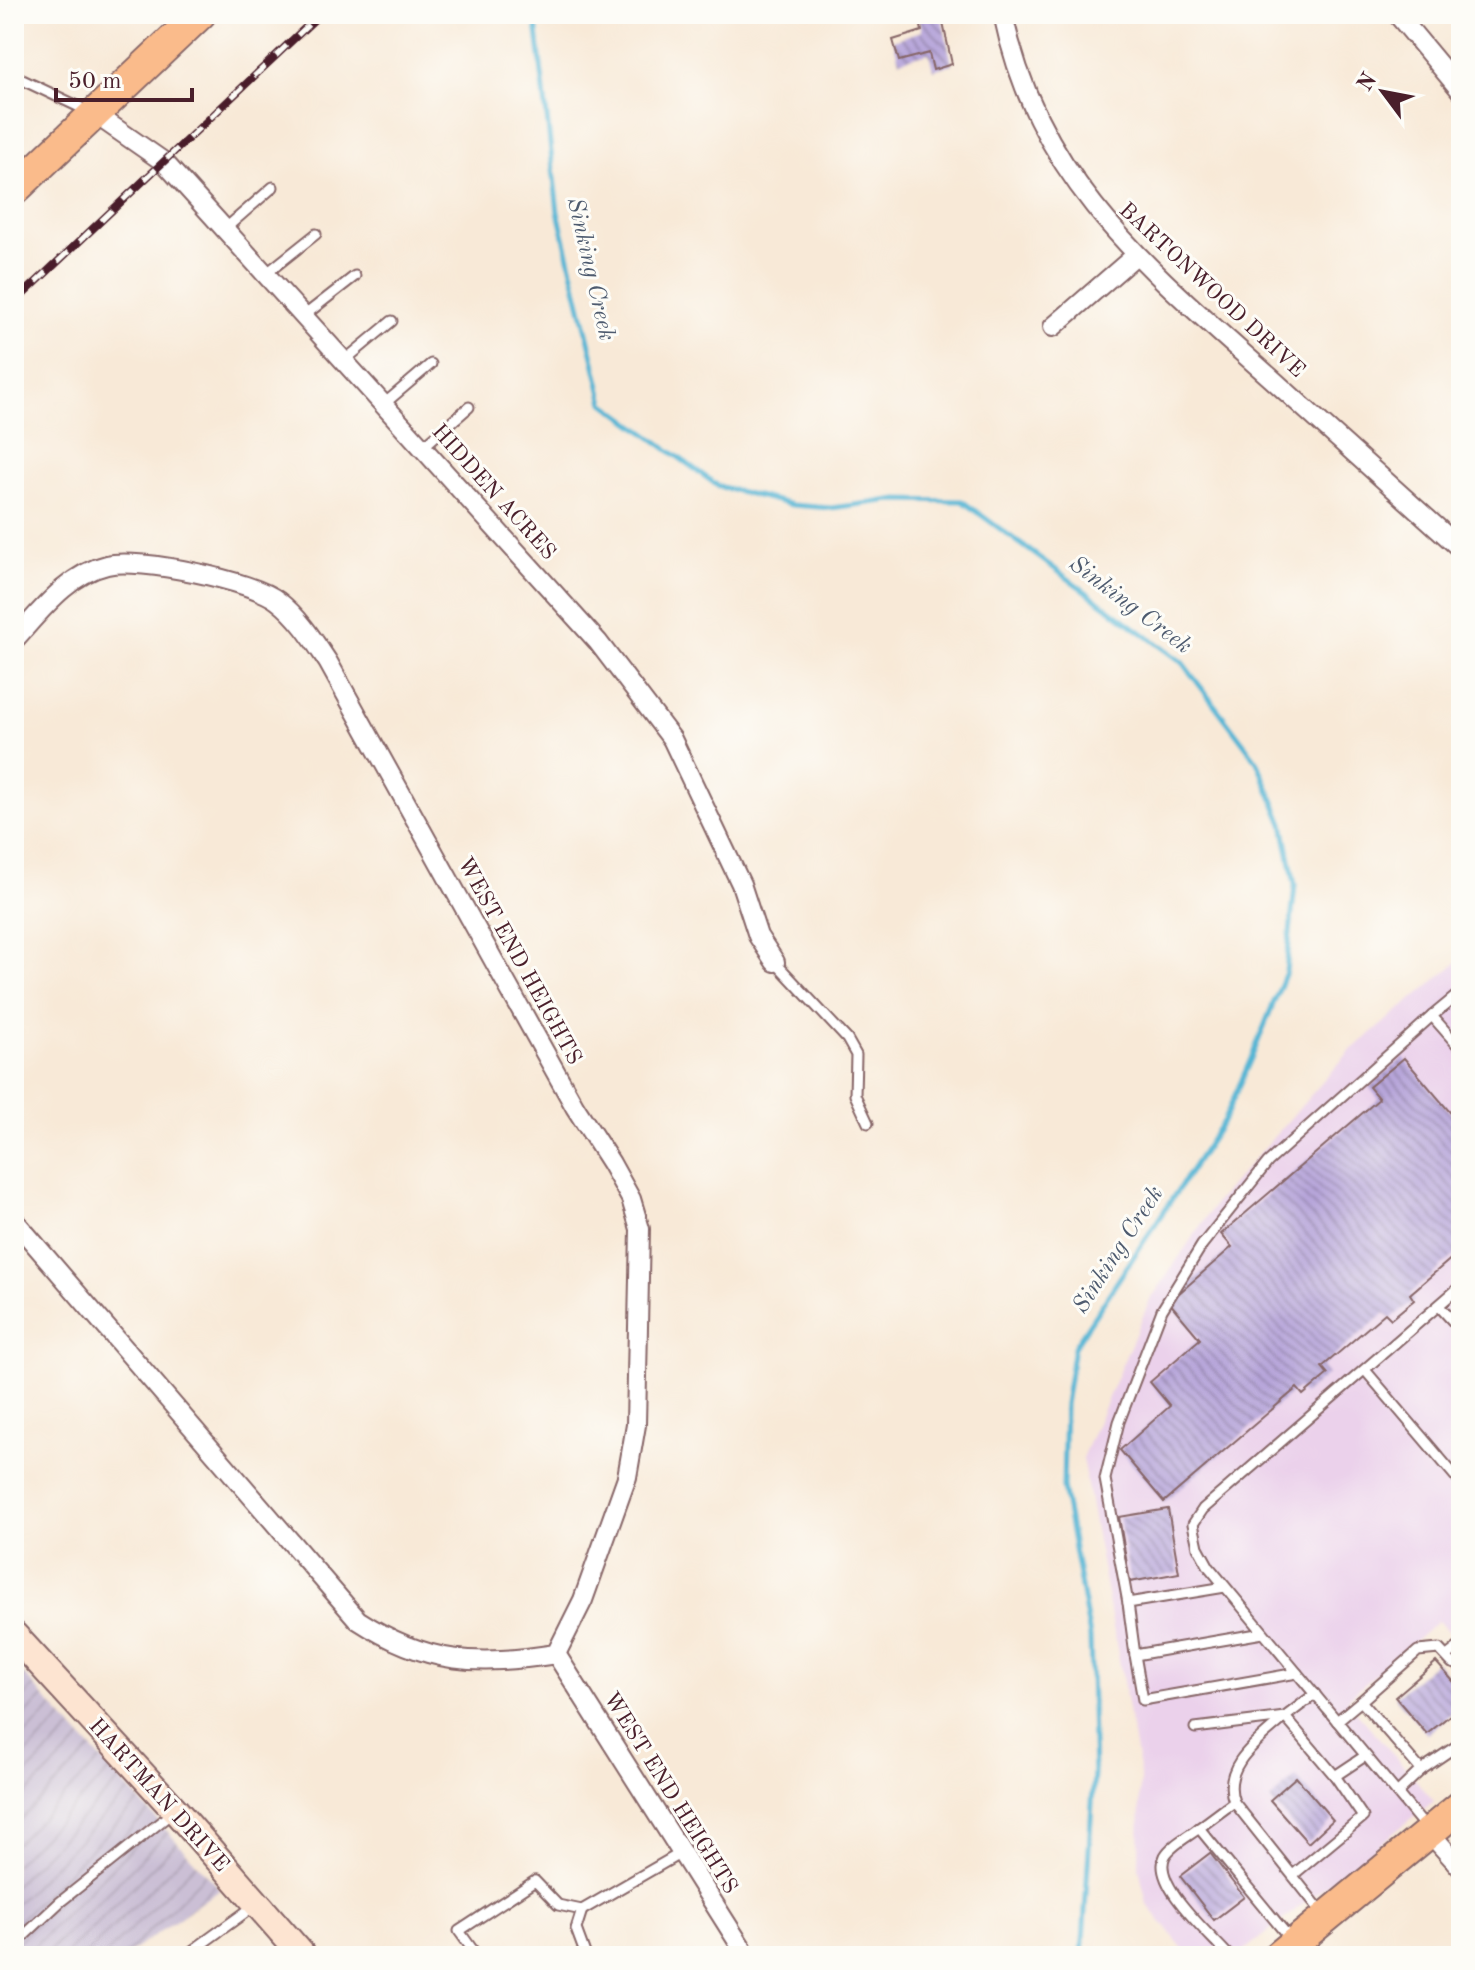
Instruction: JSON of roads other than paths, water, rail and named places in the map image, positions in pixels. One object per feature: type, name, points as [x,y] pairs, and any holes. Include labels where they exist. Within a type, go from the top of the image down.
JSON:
[{"type":"main road","points":[[14,190],[200,14]]},
{"type":"main road","name":"HARTMAN DRIVE","points":[[14,1635],[175,1810],[258,1904],[295,1953]]},
{"type":"main road","points":[[1287,1950],[1461,1806]]},
{"type":"street","name":"BARTONWOOD DRIVE","points":[[1003,14],[1029,102],[1049,141],[1100,215],[1136,255],[1461,549]]},
{"type":"street","points":[[1397,14],[1461,91]]},
{"type":"street","name":"HIDDEN ACRES","points":[[95,114],[164,162],[598,642],[672,739],[741,884],[758,936],[775,962]]},
{"type":"street","points":[[1053,327],[1136,255]]},
{"type":"street","name":"WEST END HEIGHTS","points":[[14,640],[72,581],[108,564],[151,565],[197,574],[228,581],[277,599],[305,629],[328,662],[575,1107],[624,1187],[640,1229],[636,1425],[627,1477],[614,1519],[583,1600],[556,1654],[747,1956]]},
{"type":"street","points":[[14,1220],[358,1620],[392,1643],[463,1661],[519,1660],[556,1654]]},
{"type":"street","points":[[1429,1832],[1461,1868]]},
{"type":"lane","points":[[14,76],[95,114]]},
{"type":"lane","points":[[226,228],[273,187]]},
{"type":"lane","points":[[267,273],[316,234]]},
{"type":"lane","points":[[305,315],[355,276]]},
{"type":"lane","points":[[345,360],[392,321]]},
{"type":"lane","points":[[384,404],[431,364]]},
{"type":"lane","points":[[423,447],[469,407]]},
{"type":"lane","points":[[775,962],[847,1039],[856,1055],[855,1095],[868,1123]]},
{"type":"lane","points":[[1297,1673],[1143,1700],[1105,1479],[1119,1422],[1162,1310],[1202,1245],[1268,1162],[1461,992]]},
{"type":"lane","points":[[1432,1016],[1461,1049]]},
{"type":"lane","points":[[1429,1832],[1225,1587],[1198,1547],[1193,1524],[1198,1516],[1461,1286]]},
{"type":"lane","points":[[1439,1306],[1461,1330]]},
{"type":"lane","points":[[1365,1370],[1461,1483]]},
{"type":"lane","points":[[1128,1603],[1225,1587]]},
{"type":"lane","points":[[1135,1655],[1263,1633]]},
{"type":"lane","points":[[1453,1674],[1453,1661],[1461,1645]]},
{"type":"lane","points":[[1337,1721],[1418,1651],[1439,1649],[1453,1661]]},
{"type":"lane","points":[[1315,1694],[1285,1717],[1239,1761],[1230,1776],[1234,1802],[1326,1917]]},
{"type":"lane","points":[[1361,1701],[1421,1770]]},
{"type":"lane","points":[[1195,1728],[1285,1717]]},
{"type":"lane","points":[[1285,1717],[1335,1776],[1363,1817],[1293,1875]]},
{"type":"lane","points":[[1397,1793],[1421,1770],[1461,1743]]},
{"type":"lane","points":[[1335,1776],[1365,1756]]},
{"type":"lane","points":[[1229,1956],[1167,1887],[1162,1869],[1166,1855],[1234,1802]]},
{"type":"lane","points":[[14,1945],[60,1902],[175,1810]]},
{"type":"lane","points":[[1199,1828],[1287,1950]]},
{"type":"lane","points":[[477,1956],[459,1931],[535,1881],[558,1905],[582,1910],[681,1853]]},
{"type":"lane","points":[[185,1956],[258,1904]]},
{"type":"lane","points":[[582,1910],[576,1929],[586,1956]]},
{"type":"waterway","name":"Sinking Creek","points":[[535,14],[558,212],[604,403],[718,486],[792,505],[831,508],[892,500],[962,501],[1182,662],[1257,761],[1283,824],[1295,885],[1286,972],[1224,1120],[1074,1347],[1065,1404],[1063,1487],[1090,1637],[1094,1773],[1082,1956]]},
{"type":"railway","points":[[14,303],[320,14]]}]
